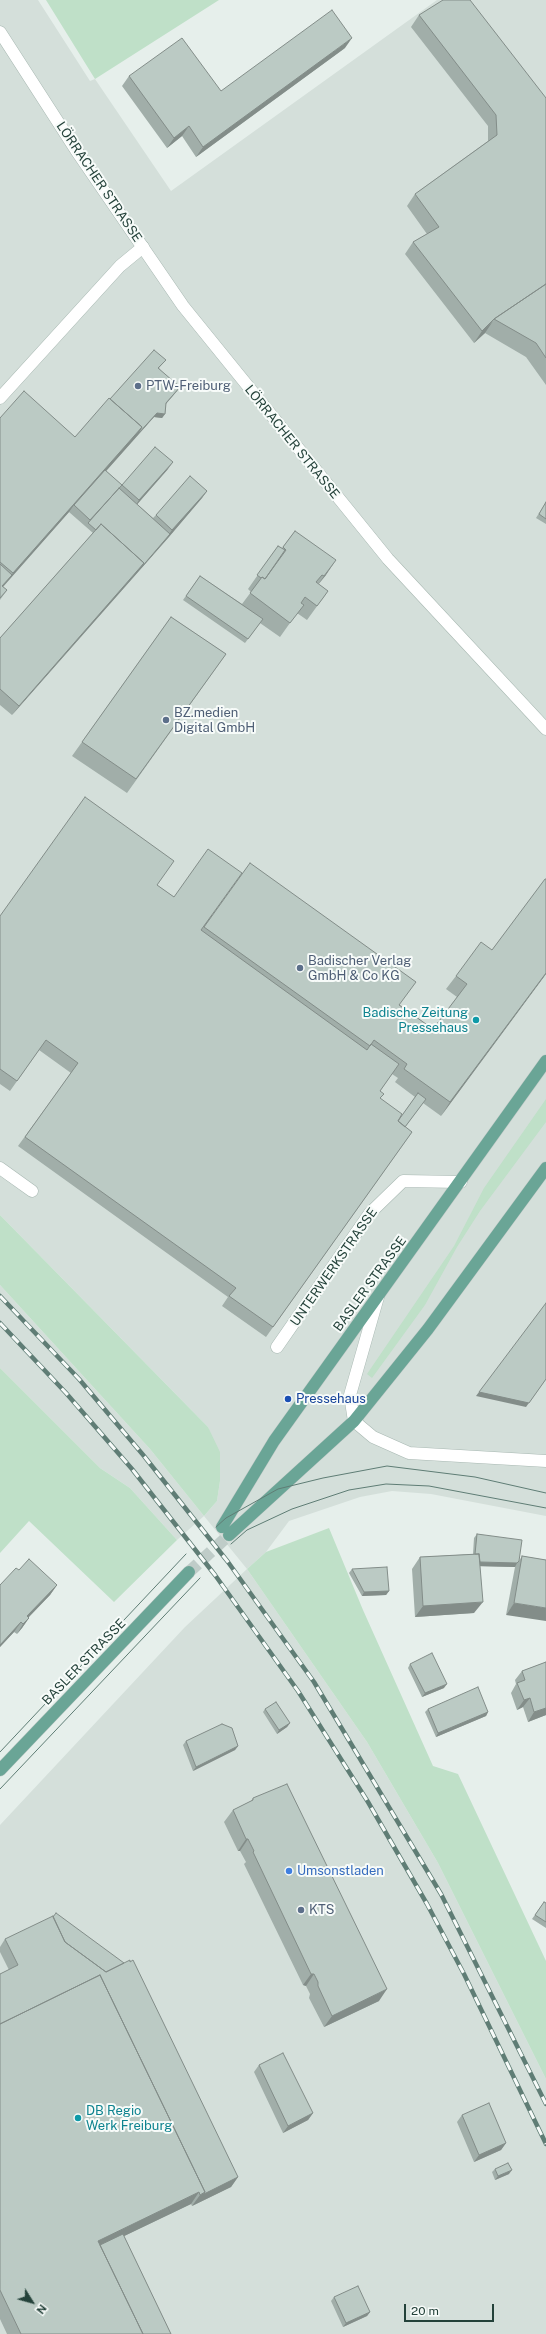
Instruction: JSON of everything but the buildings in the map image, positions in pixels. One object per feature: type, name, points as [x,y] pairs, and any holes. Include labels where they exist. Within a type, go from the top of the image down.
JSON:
[{"type":"main road","name":"BASLER STRASSE","points":[[546,1062],[274,1441],[225,1531],[354,1421],[428,1329],[546,1168]]},
{"type":"main road","name":"BASLER STRASSE","points":[[0,1770],[189,1572]]},
{"type":"street","name":"LÖRRACHER STRASSE","points":[[0,32],[76,150],[183,306],[378,548],[546,729]]},
{"type":"street","points":[[0,398],[120,266],[143,248]]},
{"type":"street","points":[[0,1168],[32,1191]]},
{"type":"street","name":"UNTERWERKSTRASSE","points":[[277,1347],[370,1213],[403,1181],[461,1182]]},
{"type":"street","points":[[378,1297],[350,1395],[354,1421],[373,1437],[409,1452],[546,1461]]},
{"type":"shaded area","points":[[0,0],[38,0],[90,81],[95,79],[171,191],[437,0],[546,0],[546,1516],[431,1494],[392,1491],[360,1497],[289,1521],[266,1552],[247,1569],[204,1516],[217,1501],[220,1481],[208,1427],[0,1215]]},
{"type":"shaded area","points":[[0,1285],[150,1449],[204,1516],[177,1540],[130,1488],[100,1468],[0,1368]]},
{"type":"shaded area","points":[[247,1569],[367,1742],[438,1863],[546,2079],[546,2334],[0,2334],[0,1825],[185,1627]]},
{"type":"green space","points":[[46,0],[219,0],[95,79]]},
{"type":"green space","points":[[546,1099],[546,1122],[480,1211],[457,1247],[425,1305],[372,1378],[367,1374],[454,1246],[484,1188]]},
{"type":"green space","points":[[0,1215],[208,1427],[220,1452],[220,1481],[217,1501],[204,1516],[150,1449],[0,1285]]},
{"type":"green space","points":[[0,1368],[100,1468],[130,1488],[177,1540],[114,1602],[29,1521],[0,1553]]},
{"type":"green space","points":[[329,1528],[363,1610],[433,1766],[458,1774],[546,1961],[546,2079],[438,1863],[367,1742],[247,1569],[266,1552]]},
{"type":"tunnel","points":[[189,1572],[229,1535]]},
{"type":"tram line","points":[[216,1527],[226,1518],[278,1489],[323,1478],[387,1466],[475,1477],[546,1493]]},
{"type":"tram line","points":[[231,1544],[247,1530],[292,1509],[349,1490],[386,1484],[429,1486],[546,1508]]},
{"type":"tram line","points":[[0,1752],[186,1554]]},
{"type":"tram line","points":[[0,1789],[200,1578]]},
{"type":"railway","points":[[0,1296],[79,1379],[144,1456],[228,1562],[314,1682],[441,1894],[546,2104]]},
{"type":"railway","points":[[0,1323],[66,1393],[132,1469],[215,1575],[298,1691],[368,1802],[427,1904],[464,1974],[546,2144]]},
{"type":"place","name":"PTW-Freiburg","points":[[138,386]]},
{"type":"place","name":"BZ.medien Digital GmbH","points":[[166,720]]},
{"type":"place","name":"Badischer Verlag GmbH & Co KG","points":[[300,968]]},
{"type":"place","name":"Badische Zeitung Pressehaus","points":[[476,1020]]},
{"type":"place","name":"Pressehaus","points":[[288,1399]]},
{"type":"place","name":"Umsonstladen","points":[[289,1871]]},
{"type":"place","name":"KTS","points":[[301,1910]]},
{"type":"place","name":"DB Regio Werk Freiburg","points":[[78,2118]]}]
